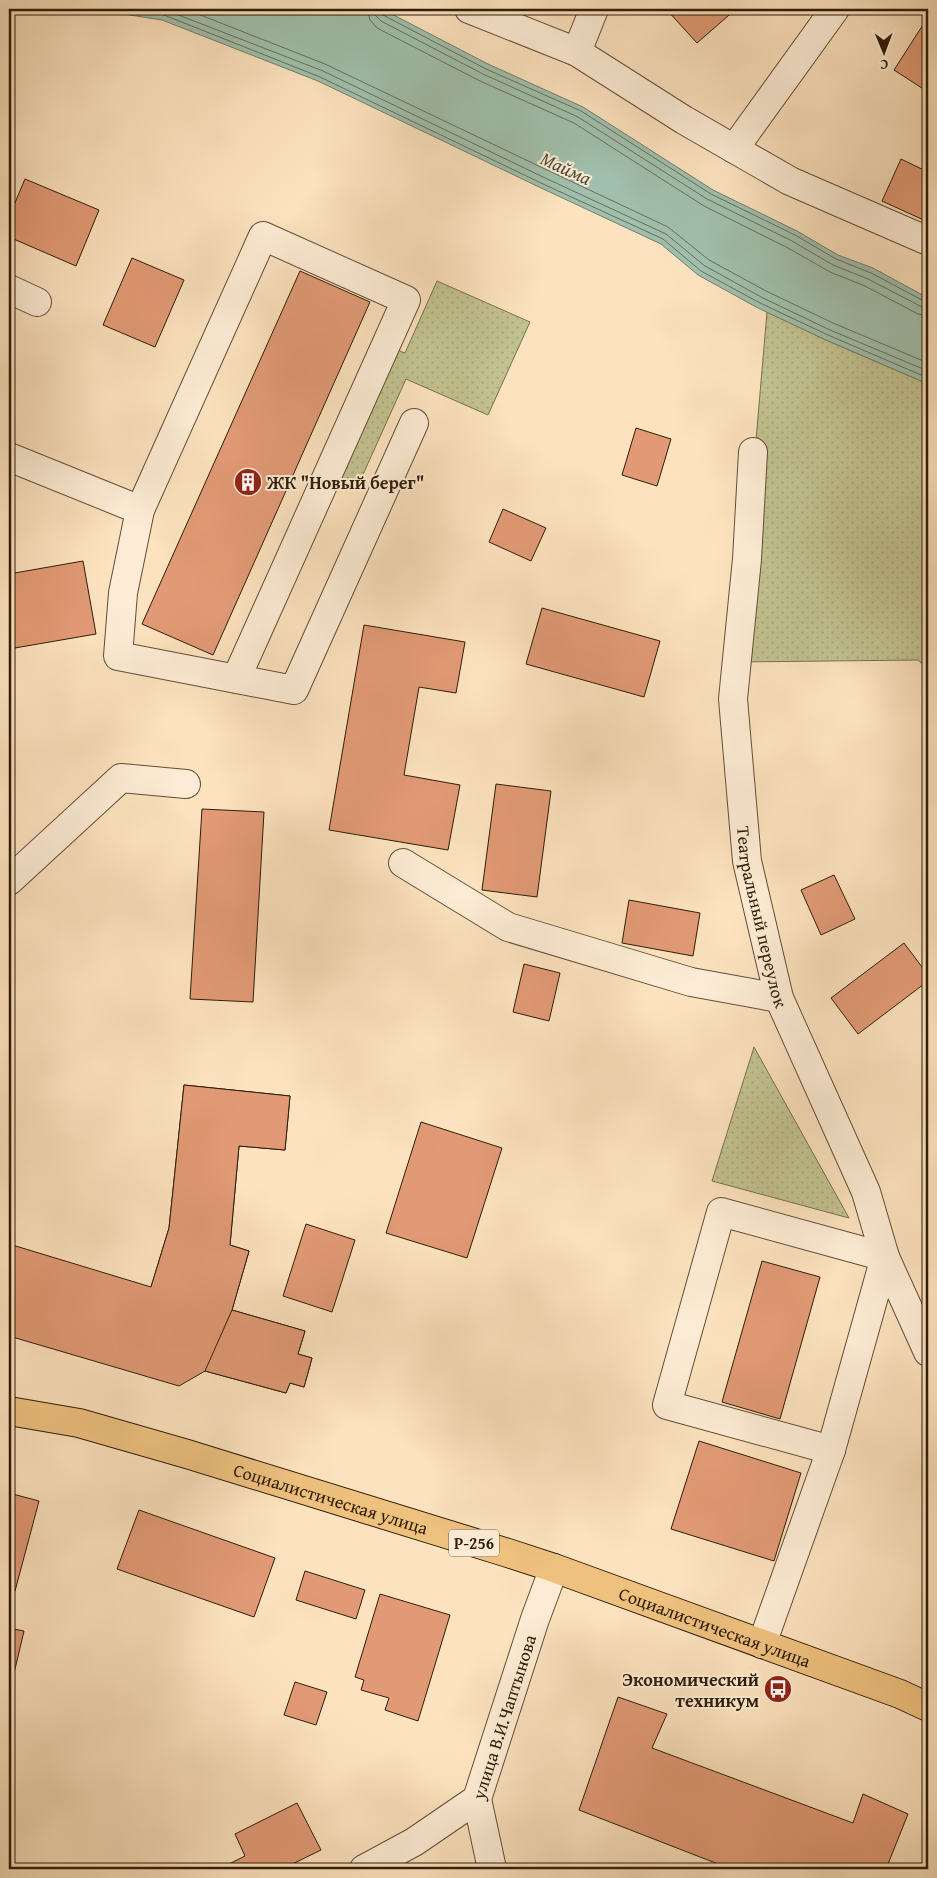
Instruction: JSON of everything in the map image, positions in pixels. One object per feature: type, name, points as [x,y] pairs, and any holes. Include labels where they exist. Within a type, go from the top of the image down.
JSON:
[{"type":"main road","name":"Социалистическая улица","points":[[9,1411],[80,1423],[187,1454],[554,1568],[900,1694],[928,1708]]},
{"type":"street","points":[[469,9],[577,52],[684,120],[790,181],[928,241]]},
{"type":"street","points":[[577,52],[594,9]]},
{"type":"street","points":[[734,149],[834,9]]},
{"type":"street","points":[[236,679],[406,300],[263,236],[140,510],[123,593],[118,656],[236,679],[294,690],[414,423]]},
{"type":"street","points":[[9,289],[37,302]]},
{"type":"street","name":"Театральный переулок","points":[[753,452],[747,559],[733,699],[747,861],[779,998],[866,1192],[885,1258],[928,1352]]},
{"type":"street","points":[[9,457],[140,510]]},
{"type":"street","points":[[9,881],[121,778],[186,784]]},
{"type":"street","points":[[403,864],[508,927],[691,982],[779,998]]},
{"type":"street","points":[[762,1644],[831,1450],[885,1258],[721,1212],[667,1405],[831,1450]]},
{"type":"street","name":"улица В.И.Чаптынова","points":[[492,1869],[477,1800],[535,1619],[554,1568]]},
{"type":"street","points":[[364,1869],[414,1842],[477,1800]]},
{"type":"green space","points":[[437,281],[530,322],[488,415],[406,379],[356,490],[338,482],[397,350],[405,353]]},
{"type":"green space","points":[[767,312],[928,384],[928,669],[918,660],[737,662]]},
{"type":"green space","points":[[754,1047],[849,1218],[712,1181]]},
{"type":"water","name":"Майма","points":[[92,9],[382,9],[488,64],[583,107],[713,190],[797,231],[838,255],[873,268],[928,298],[928,384],[758,308],[698,275],[661,244],[318,81],[162,20]]},
{"type":"building","points":[[666,9],[736,9],[697,43]]},
{"type":"building","points":[[928,17],[928,92],[894,70]]},
{"type":"building","points":[[901,159],[928,172],[928,222],[882,201]]},
{"type":"building","points":[[25,179],[99,210],[76,266],[9,237],[9,217]]},
{"type":"building","points":[[132,258],[184,280],[155,347],[103,325]]},
{"type":"building","name":"ЖК \"Новый берег\"","points":[[300,271],[370,302],[213,655],[142,624]]},
{"type":"building","points":[[636,428],[671,439],[657,486],[622,475]]},
{"type":"building","points":[[503,509],[546,528],[531,561],[489,542]]},
{"type":"building","points":[[83,561],[96,634],[9,649],[9,574]]},
{"type":"building","points":[[542,608],[660,641],[644,697],[526,664]]},
{"type":"building","points":[[364,625],[465,642],[456,693],[419,687],[404,775],[460,785],[448,850],[329,830]]},
{"type":"building","points":[[496,784],[551,791],[537,897],[482,890]]},
{"type":"building","points":[[202,809],[264,812],[253,1002],[190,999]]},
{"type":"building","points":[[834,875],[855,919],[821,935],[801,890]]},
{"type":"building","points":[[629,900],[700,913],[693,956],[622,943]]},
{"type":"building","points":[[904,943],[928,975],[928,981],[858,1034],[831,998]]},
{"type":"building","points":[[524,964],[560,973],[549,1021],[513,1012]]},
{"type":"building","points":[[184,1085],[290,1096],[285,1150],[239,1146],[230,1245],[249,1251],[232,1310],[151,1287],[169,1228]]},
{"type":"building","points":[[184,1085],[290,1096],[285,1150],[239,1146],[230,1245],[249,1251],[232,1310],[305,1331],[298,1354],[312,1358],[304,1387],[290,1383],[286,1393],[205,1371],[179,1386],[9,1336],[9,1244],[151,1287],[169,1228]]},
{"type":"building","points":[[421,1122],[502,1148],[467,1258],[386,1233]]},
{"type":"building","points":[[306,1224],[355,1240],[332,1312],[283,1296]]},
{"type":"building","points":[[762,1261],[820,1277],[780,1419],[722,1402]]},
{"type":"building","points":[[232,1310],[305,1331],[298,1354],[312,1358],[304,1387],[290,1383],[286,1393],[205,1371]]},
{"type":"building","points":[[699,1441],[801,1473],[774,1561],[671,1529]]},
{"type":"building","points":[[9,1493],[39,1501],[15,1591],[9,1590]]},
{"type":"building","points":[[139,1510],[275,1558],[254,1617],[117,1569]]},
{"type":"building","points":[[305,1571],[365,1590],[356,1619],[296,1600]]},
{"type":"building","points":[[380,1594],[450,1615],[418,1721],[385,1710],[389,1698],[361,1690],[364,1680],[355,1677]]},
{"type":"building","points":[[9,1628],[24,1631],[11,1686],[9,1686]]},
{"type":"building","points":[[295,1682],[327,1692],[316,1725],[284,1715]]},
{"type":"building","points":[[618,1697],[667,1714],[652,1748],[853,1823],[863,1794],[908,1814],[886,1869],[731,1869],[579,1810]]},
{"type":"building","points":[[297,1803],[321,1850],[282,1869],[219,1869],[245,1856],[235,1834]]},
{"type":"place","name":"ЖК \"Новый берег\"","points":[[248,482]]},
{"type":"place","name":"Экономический техникум","points":[[778,1689]]}]
